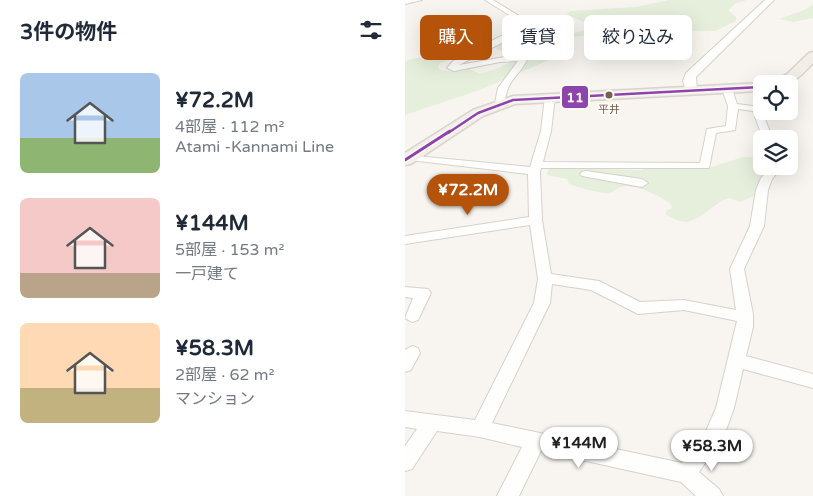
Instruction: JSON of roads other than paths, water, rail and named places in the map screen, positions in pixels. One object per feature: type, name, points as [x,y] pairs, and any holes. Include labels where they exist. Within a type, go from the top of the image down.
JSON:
[{"type":"main road","points":[[691,91],[689,81],[691,76],[770,0]]},
{"type":"main road","points":[[793,75],[813,56]]},
{"type":"main road","points":[[408,158],[478,113],[500,103],[530,98],[753,87]]},
{"type":"street","points":[[405,2],[419,0]]},
{"type":"street","points":[[488,0],[516,15],[522,20],[523,26],[512,34],[456,63],[451,68],[515,58],[523,60],[503,84],[500,93],[500,103]]},
{"type":"street","points":[[535,168],[705,166],[711,131],[731,128],[733,106],[727,89]]},
{"type":"street","points":[[479,429],[542,303],[545,278],[536,220],[535,168],[546,131],[551,97]]},
{"type":"street","points":[[733,106],[757,109],[765,130]]},
{"type":"street","points":[[408,158],[535,168],[604,176],[642,183]]},
{"type":"street","points":[[686,474],[714,436],[725,408],[745,327],[737,269],[757,226],[762,190],[770,175]]},
{"type":"street","points":[[405,240],[536,220]]},
{"type":"street","points":[[545,278],[594,285],[638,308],[684,305],[745,317]]},
{"type":"street","points":[[405,292],[423,294],[412,316]]},
{"type":"street","points":[[736,360],[813,381]]},
{"type":"street","points":[[405,419],[479,429],[686,474],[712,496]]},
{"type":"street","points":[[405,462],[432,423]]},
{"type":"street","points":[[508,496],[535,442]]},
{"type":"place","name":"平井","points":[[609,95]]}]
